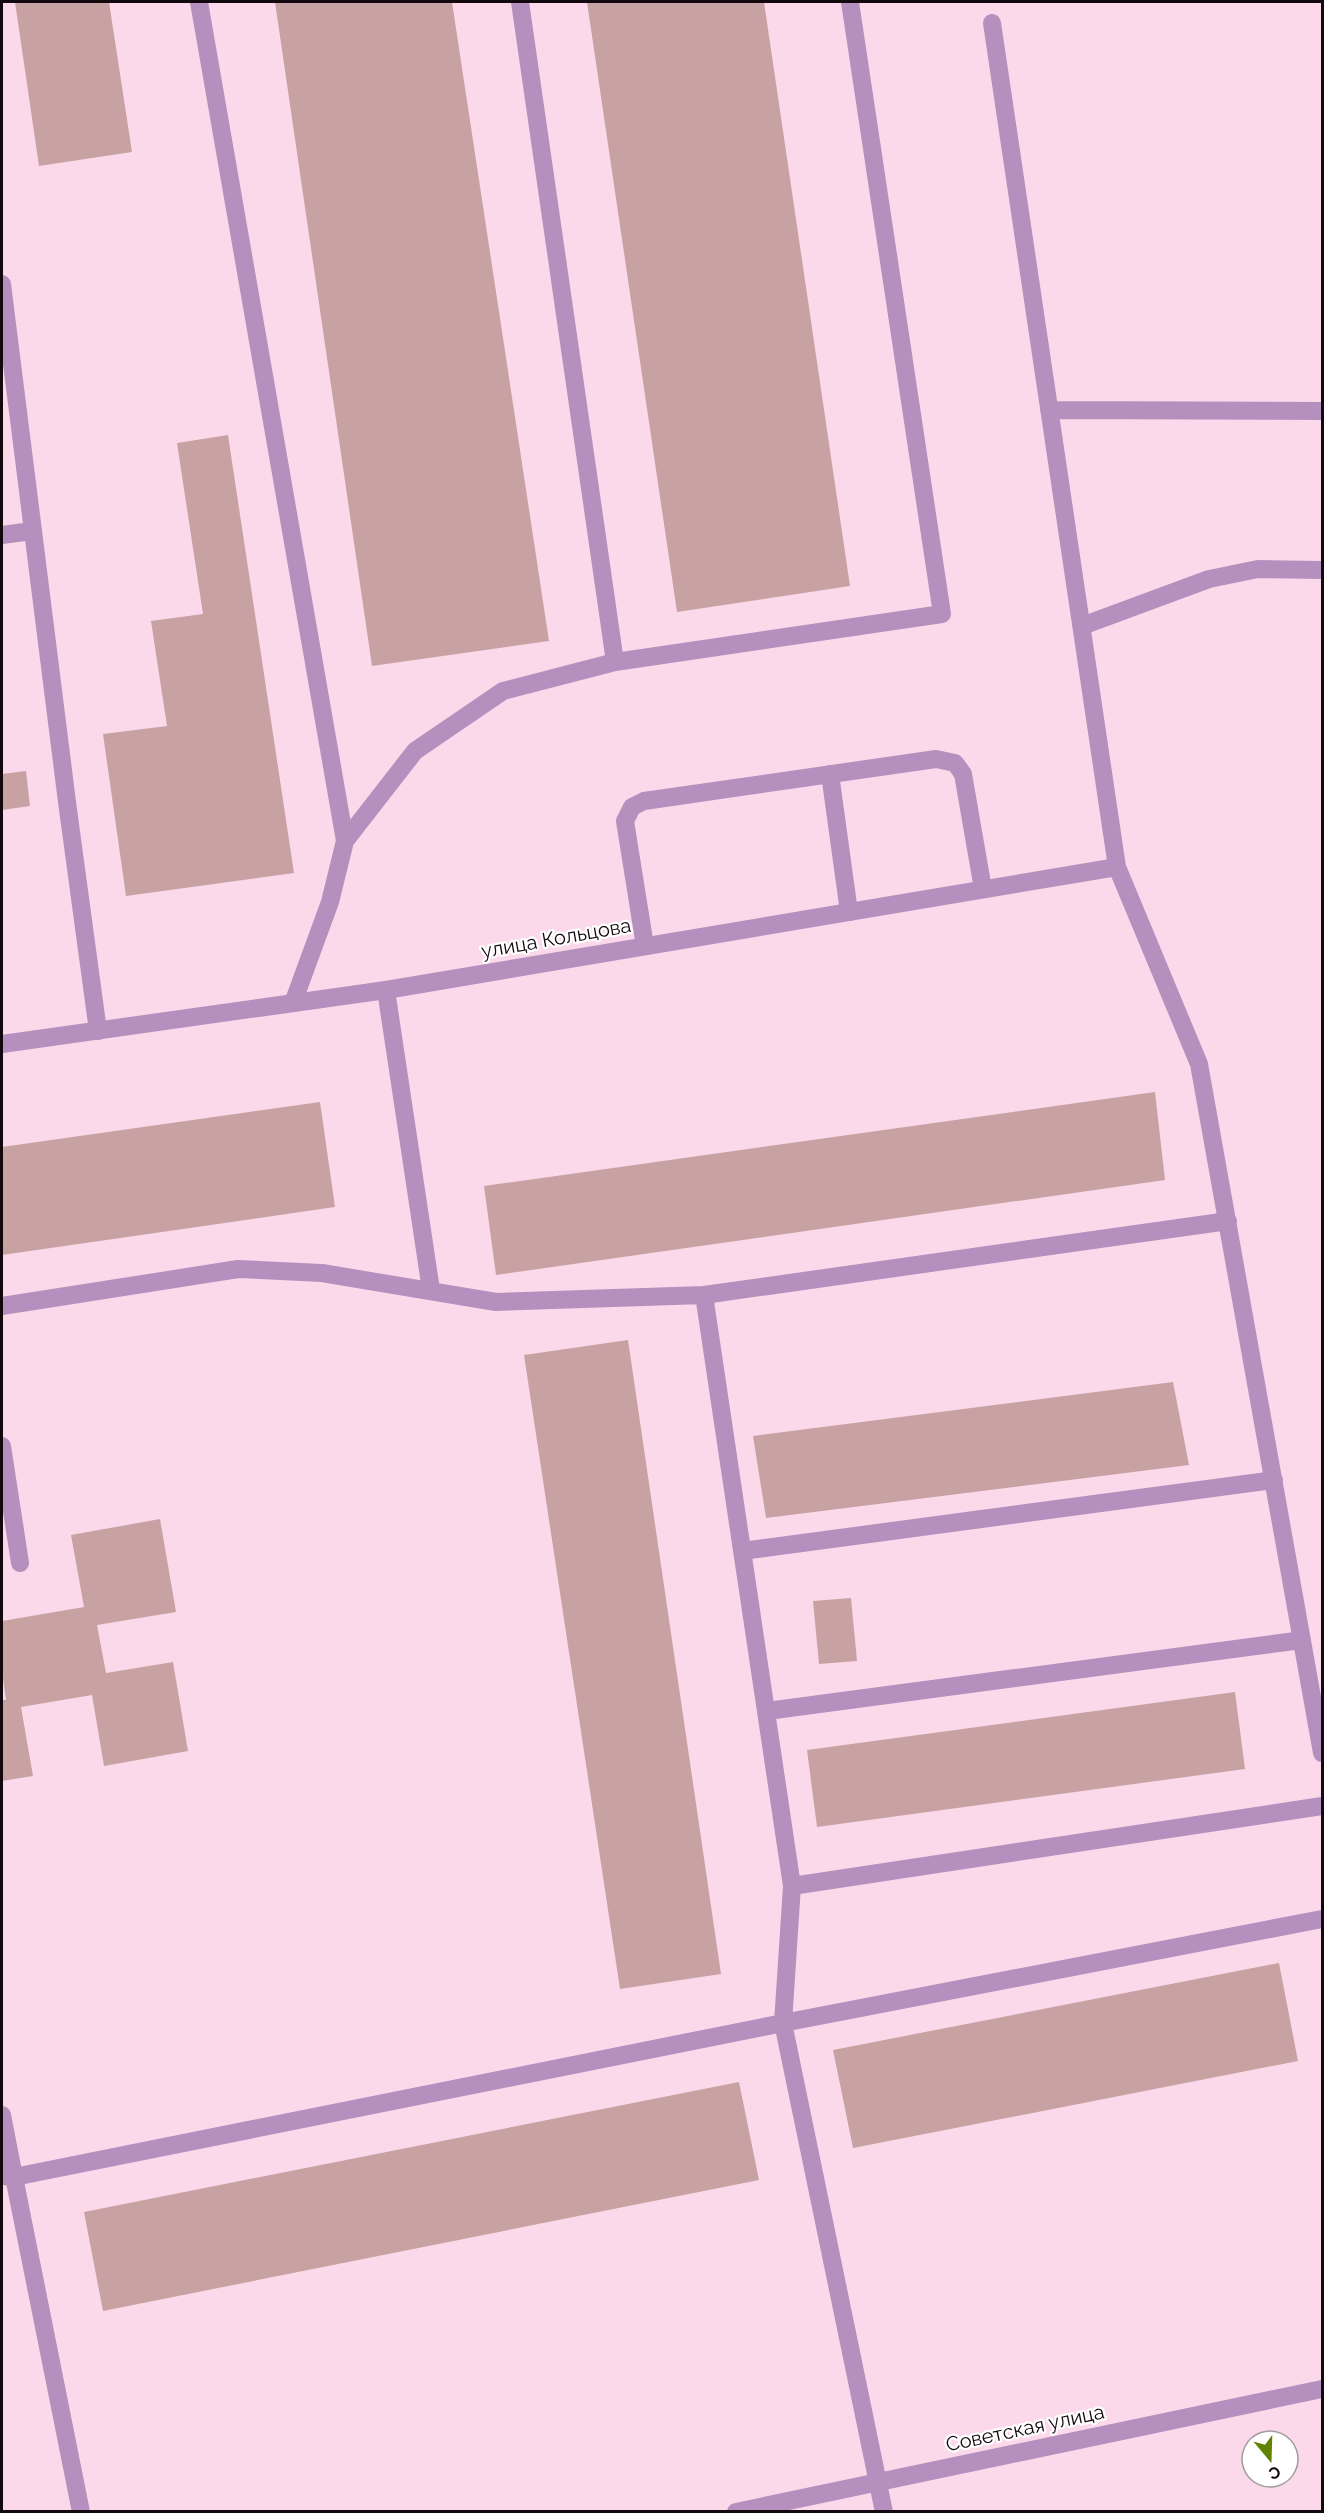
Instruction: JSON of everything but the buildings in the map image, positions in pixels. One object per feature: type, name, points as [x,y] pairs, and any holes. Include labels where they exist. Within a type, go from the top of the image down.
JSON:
[{"type":"street","points":[[199,2],[345,841],[330,902],[293,1003]]},
{"type":"street","points":[[520,2],[615,662]]},
{"type":"street","points":[[345,841],[415,751],[504,691],[615,662],[942,614],[850,2]]},
{"type":"street","points":[[992,23],[1117,867],[1199,1064],[1323,1753]]},
{"type":"street","points":[[2,284],[98,1031]]},
{"type":"street","points":[[1049,410],[1323,411]]},
{"type":"street","points":[[2,535],[32,531]]},
{"type":"street","points":[[1082,626],[1209,579],[1258,569],[1323,570]]},
{"type":"street","points":[[645,946],[625,821],[632,807],[644,801],[936,759],[955,763],[963,774],[983,889]]},
{"type":"street","points":[[830,774],[849,912]]},
{"type":"street","name":"улица Кольцова","points":[[2,1044],[386,990],[1117,867]]},
{"type":"street","points":[[386,990],[431,1290]]},
{"type":"street","points":[[2,1306],[238,1269],[322,1273],[496,1302],[704,1295],[1228,1221]]},
{"type":"street","points":[[704,1295],[792,1886],[783,2023],[884,2511]]},
{"type":"street","points":[[2,1446],[20,1563]]},
{"type":"street","points":[[742,1551],[1274,1480]]},
{"type":"street","points":[[767,1711],[1302,1640]]},
{"type":"street","points":[[792,1886],[1323,1806]]},
{"type":"street","points":[[8,2177],[783,2023],[1323,1919]]},
{"type":"street","points":[[2,2115],[8,2177],[81,2511]]},
{"type":"street","name":"Советская улица","points":[[736,2511],[1323,2389]]}]
